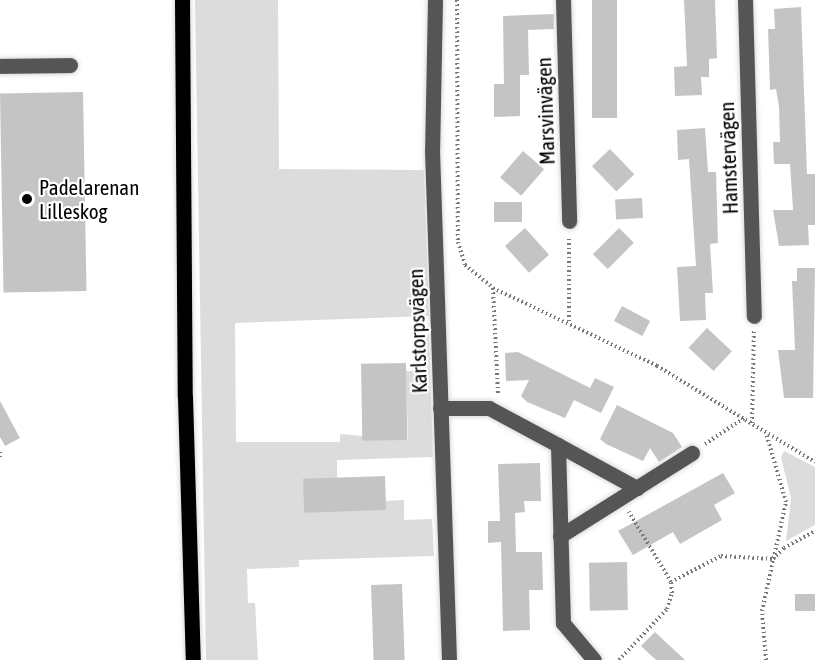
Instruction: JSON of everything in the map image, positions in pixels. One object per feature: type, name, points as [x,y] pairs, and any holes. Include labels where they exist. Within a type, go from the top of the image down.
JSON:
[{"type":"main road","points":[[182,0],[185,409],[193,660]]},
{"type":"street","name":"Karlstorpsvägen","points":[[435,0],[432,150],[449,660]]},
{"type":"street","name":"Marsvinvägen","points":[[562,0],[569,221]]},
{"type":"street","name":"Hamstervägen","points":[[745,0],[754,316]]},
{"type":"street","points":[[0,66],[70,65]]},
{"type":"street","points":[[440,408],[489,408],[637,488]]},
{"type":"street","points":[[558,445],[562,623],[594,660]]},
{"type":"street","points":[[560,536],[692,453]]},
{"type":"path","points":[[457,0],[458,242],[465,265],[493,288],[569,321],[657,366],[752,423],[767,436],[815,462]]},
{"type":"path","points":[[569,221],[569,321]]},
{"type":"path","points":[[493,288],[498,413]]},
{"type":"path","points":[[752,423],[754,316]]},
{"type":"path","points":[[692,453],[744,418]]},
{"type":"path","points":[[766,660],[762,611],[786,502],[767,436]]},
{"type":"path","points":[[0,452],[0,457]]},
{"type":"path","points":[[620,660],[667,609],[671,582],[621,499]]},
{"type":"path","points":[[671,582],[721,556],[773,559],[784,548],[815,531]]},
{"type":"shaded area","points":[[195,0],[278,0],[279,169],[424,170],[429,316],[235,323],[236,442],[340,442],[340,434],[408,440],[406,371],[414,371],[412,341],[429,335],[433,457],[337,460],[337,477],[304,511],[385,510],[386,501],[404,500],[404,520],[432,519],[434,556],[299,560],[299,567],[247,569],[248,603],[255,603],[258,660],[206,660]]},
{"type":"shaded area","points":[[784,451],[815,467],[815,525],[786,541],[791,498],[781,457]]},
{"type":"building","points":[[592,0],[617,0],[617,118],[592,118]]},
{"type":"building","points":[[684,0],[715,0],[717,58],[709,59],[709,77],[701,77],[702,95],[675,96],[674,67],[687,66]]},
{"type":"building","points":[[801,7],[807,174],[815,174],[815,225],[808,225],[809,245],[779,246],[773,210],[793,210],[790,164],[774,164],[773,142],[780,142],[779,107],[776,89],[770,90],[768,29],[775,29],[774,9]]},
{"type":"building","points":[[554,14],[554,29],[528,30],[529,75],[520,75],[520,116],[494,117],[494,84],[504,84],[503,16]]},
{"type":"building","points":[[83,92],[86,291],[3,292],[0,93]]},
{"type":"building","points":[[705,128],[708,172],[716,172],[718,243],[710,244],[713,293],[705,293],[706,320],[680,321],[677,267],[696,266],[689,159],[678,160],[677,130]]},
{"type":"building","points":[[610,149],[634,174],[616,192],[592,166]]},
{"type":"building","points":[[523,151],[544,169],[521,196],[500,177]]},
{"type":"building","points":[[642,198],[643,218],[616,219],[615,199]]},
{"type":"building","points":[[494,202],[522,202],[522,222],[494,222]]},
{"type":"building","points":[[525,228],[549,255],[529,273],[505,246]]},
{"type":"building","points":[[619,228],[634,243],[608,269],[593,254]]},
{"type":"building","points":[[797,268],[815,268],[813,398],[784,398],[778,350],[795,350],[792,281],[797,281]]},
{"type":"building","points":[[622,306],[650,321],[642,336],[614,321]]},
{"type":"building","points":[[707,328],[732,351],[713,371],[689,348]]},
{"type":"building","points":[[518,352],[590,388],[595,378],[614,387],[601,413],[574,400],[565,418],[527,402],[521,396],[529,380],[506,381],[505,353]]},
{"type":"building","points":[[406,363],[407,440],[362,441],[361,364]]},
{"type":"building","points":[[0,401],[20,438],[5,446],[0,437]]},
{"type":"building","points":[[617,405],[673,433],[682,447],[659,462],[650,448],[643,461],[606,444],[600,439]]},
{"type":"building","points":[[540,463],[541,501],[524,501],[525,512],[515,513],[516,552],[542,552],[543,590],[529,590],[530,630],[503,631],[501,542],[488,543],[488,521],[500,521],[498,464]]},
{"type":"building","points":[[723,473],[735,493],[714,505],[722,520],[680,544],[673,532],[633,555],[618,531]]},
{"type":"building","points":[[385,476],[386,510],[304,513],[303,479]]},
{"type":"building","points":[[627,562],[628,610],[590,611],[589,563]]},
{"type":"building","points":[[402,584],[405,660],[374,660],[371,585]]},
{"type":"building","points":[[795,594],[815,594],[815,611],[795,611]]},
{"type":"building","points":[[655,632],[685,660],[656,660],[641,646]]},
{"type":"place","name":"Padelarenan Lilleskog","points":[[27,199]]}]
